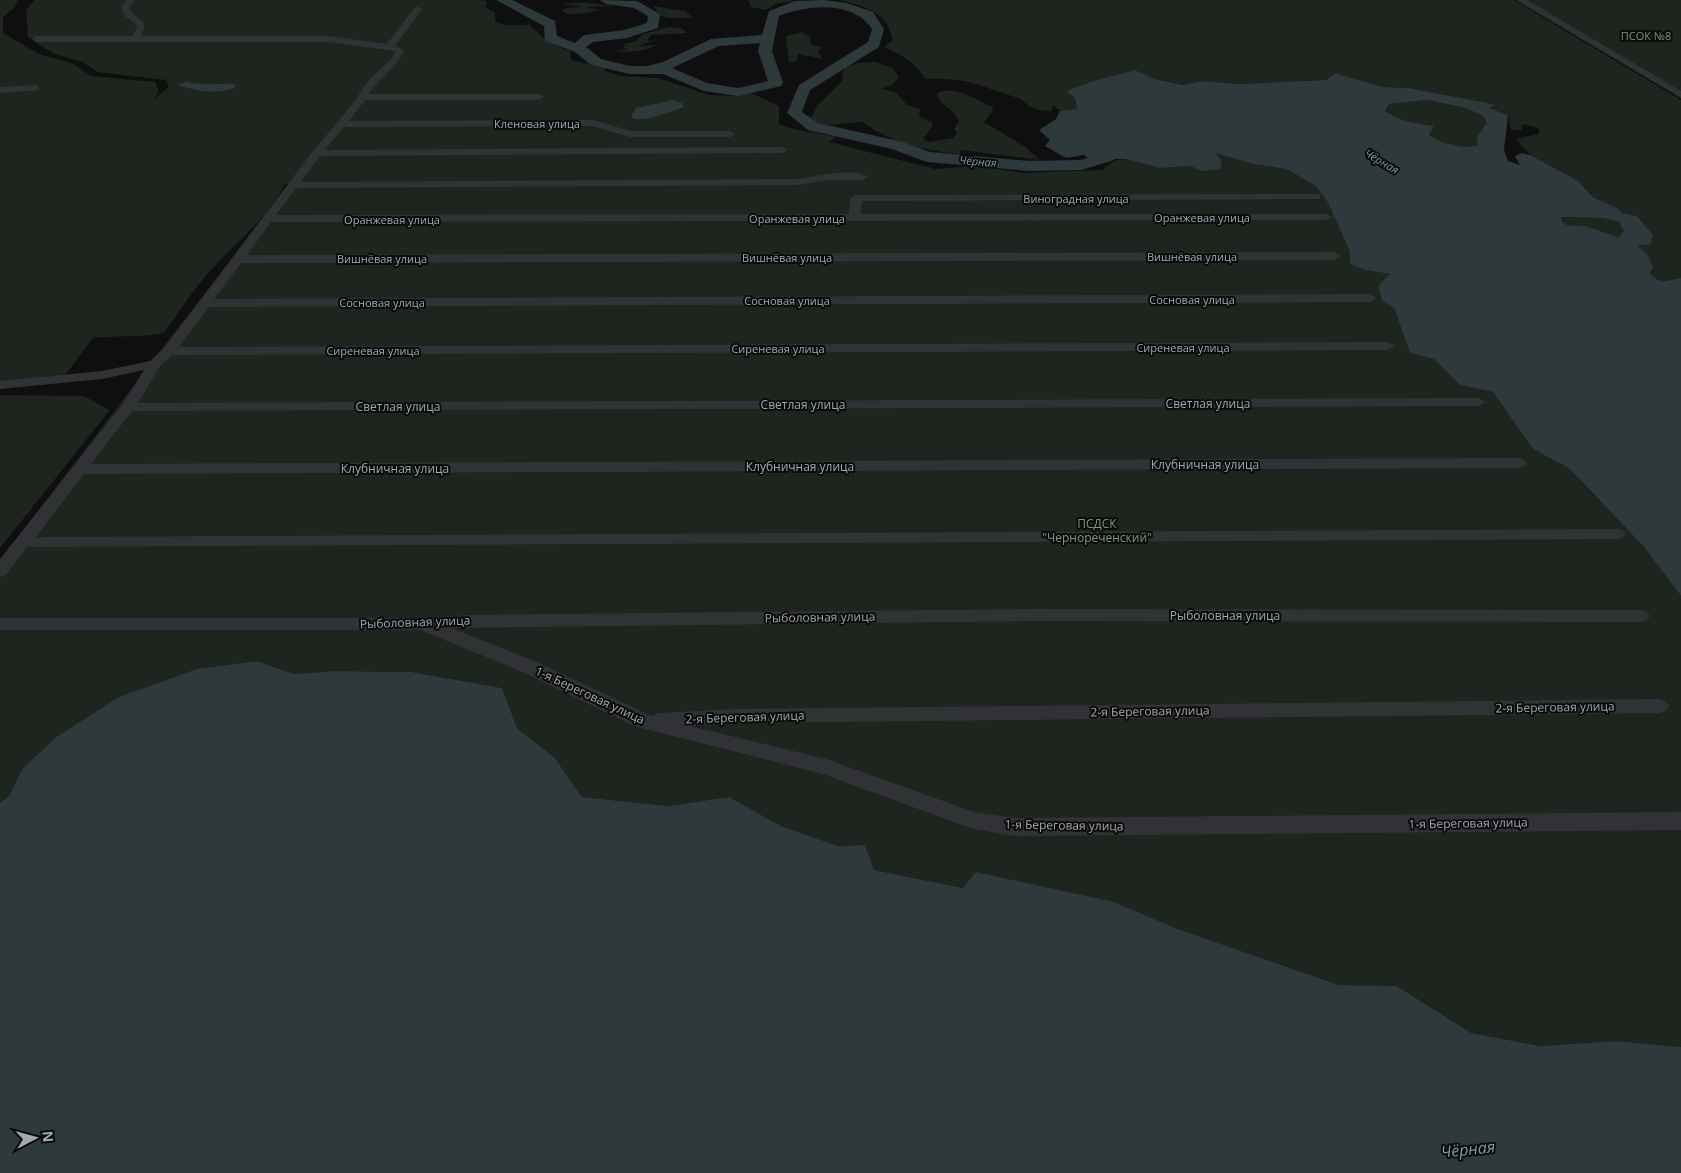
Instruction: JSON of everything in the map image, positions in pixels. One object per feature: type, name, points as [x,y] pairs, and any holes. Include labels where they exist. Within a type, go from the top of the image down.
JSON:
[{"type":"street","points":[[130,0],[125,8],[126,12],[130,18],[140,23],[141,28],[136,38]]},
{"type":"street","points":[[1521,0],[1681,96]]},
{"type":"street","points":[[390,47],[418,9]]},
{"type":"street","points":[[0,570],[128,407],[155,364],[169,351],[317,153],[364,97],[372,82],[397,58],[400,50],[328,39],[36,39]]},
{"type":"street","points":[[1,88],[36,88]]},
{"type":"street","points":[[364,97],[539,97]]},
{"type":"street","name":"Кленовая улица","points":[[342,124],[593,123],[630,134],[730,134]]},
{"type":"street","points":[[317,153],[783,150]]},
{"type":"street","points":[[294,185],[799,182],[826,177],[863,178]]},
{"type":"street","name":"Виноградная улица","points":[[855,218],[856,198],[1316,197]]},
{"type":"street","name":"Оранжевая улица","points":[[268,219],[1326,217]]},
{"type":"street","name":"Вишнёвая улица","points":[[239,259],[1335,256]]},
{"type":"street","name":"Сосновая улица","points":[[204,303],[1370,298]]},
{"type":"street","name":"Сиреневая улица","points":[[169,351],[1388,346]]},
{"type":"street","points":[[0,385],[102,375],[155,364]]},
{"type":"street","name":"Светлая улица","points":[[128,407],[1478,402]]},
{"type":"street","name":"Клубничная улица","points":[[79,469],[1520,463]]},
{"type":"street","points":[[22,542],[1617,534]]},
{"type":"street","name":"Рыболовная улица","points":[[0,624],[422,624],[468,621],[1031,615],[1641,616]]},
{"type":"street","name":"1-я Береговая улица","points":[[422,624],[532,668],[641,721],[826,767],[973,820],[1014,827],[1681,821]]},
{"type":"street","name":"2-я Береговая улица","points":[[641,721],[736,716],[1659,706]]},
{"type":"green space","name":"ПСДСК \"Чернореченский\"","points":[[0,0],[18,0],[15,7],[3,17],[3,33],[39,54],[72,63],[91,76],[155,82],[159,92],[153,100],[169,87],[166,80],[97,72],[83,62],[54,54],[28,37],[26,10],[35,0],[480,0],[487,1],[485,7],[495,12],[495,22],[504,25],[530,25],[548,41],[570,51],[571,60],[605,67],[605,71],[621,76],[658,78],[709,95],[732,96],[751,93],[779,106],[779,124],[793,129],[836,137],[829,142],[935,169],[976,166],[1025,173],[1102,170],[1116,160],[1126,159],[1160,168],[1191,166],[1201,171],[1215,152],[1253,164],[1286,169],[1316,186],[1328,203],[1350,252],[1351,264],[1365,270],[1391,274],[1378,286],[1382,301],[1394,308],[1410,353],[1434,359],[1460,385],[1493,392],[1533,449],[1570,469],[1644,547],[1681,596],[1681,1047],[1616,1041],[1540,1046],[1471,1033],[1397,986],[1339,985],[1178,929],[1114,902],[963,888],[874,870],[865,845],[838,846],[781,826],[729,797],[668,806],[582,797],[555,758],[517,728],[502,688],[412,672],[334,671],[294,674],[257,661],[119,697],[56,737],[22,769],[9,796],[0,803],[0,561],[170,338],[291,185],[285,183],[261,219],[204,278],[164,333],[93,338],[66,374],[53,379],[0,382]]},
{"type":"green space","points":[[748,0],[796,0],[776,4],[765,10],[751,7]]},
{"type":"green space","points":[[839,0],[1514,0],[1681,100],[1681,278],[1665,283],[1655,279],[1637,246],[1653,235],[1637,216],[1622,213],[1617,208],[1593,197],[1577,180],[1530,155],[1516,139],[1539,134],[1539,128],[1523,124],[1521,130],[1511,130],[1508,115],[1488,108],[1494,105],[1409,88],[1383,87],[1335,73],[1326,80],[1240,84],[1203,81],[1183,85],[1154,79],[1135,70],[1096,80],[1066,91],[1075,98],[1077,109],[1060,111],[1053,105],[1052,111],[1043,111],[1031,107],[1021,99],[964,81],[925,79],[908,60],[884,47],[892,41],[890,31],[881,17],[866,8]]},
{"type":"green space","name":"ПСОК №8","points":[[1681,0],[1681,98],[1517,1]]},
{"type":"green space","points":[[584,2],[612,6],[589,7],[587,8],[602,10],[581,14],[570,14],[562,11],[567,8],[583,7],[561,4]]},
{"type":"green space","points":[[653,6],[685,11],[693,18],[668,18],[661,16]]},
{"type":"green space","points":[[669,27],[681,28],[687,33],[651,35],[647,41],[659,39],[637,46],[657,45],[636,51],[613,51],[629,49],[622,48],[625,46],[623,44],[636,41],[643,34]]},
{"type":"green space","points":[[802,32],[810,37],[810,44],[821,47],[818,53],[823,59],[798,54],[796,62],[789,62],[786,36]]},
{"type":"green space","points":[[876,62],[892,68],[899,77],[892,85],[881,89],[896,92],[907,105],[920,109],[919,116],[932,122],[933,126],[923,138],[928,142],[953,138],[957,133],[954,129],[959,122],[956,116],[941,102],[937,94],[943,91],[958,92],[993,107],[992,112],[984,122],[1024,146],[1040,160],[961,150],[960,154],[935,151],[896,140],[863,122],[827,125],[810,120],[818,105],[842,81],[844,68],[858,63]]},
{"type":"green space","points":[[1427,100],[1466,108],[1483,116],[1487,123],[1477,138],[1478,145],[1466,147],[1446,143],[1429,135],[1434,126],[1405,121],[1385,113],[1389,104]]},
{"type":"green space","points":[[1560,217],[1603,218],[1619,222],[1624,231],[1618,237],[1586,226],[1567,225],[1561,221]]},
{"type":"green space","points":[[0,395],[84,396],[110,410],[0,548]]},
{"type":"water","points":[[1135,70],[1154,79],[1183,85],[1203,81],[1240,84],[1326,80],[1335,73],[1383,87],[1409,88],[1495,105],[1489,108],[1508,115],[1504,150],[1508,161],[1520,165],[1515,156],[1522,153],[1530,155],[1577,180],[1593,197],[1617,208],[1622,213],[1637,216],[1653,235],[1651,244],[1637,246],[1647,254],[1653,267],[1650,272],[1660,281],[1681,278],[1681,596],[1644,547],[1570,469],[1533,449],[1493,392],[1460,385],[1434,359],[1410,353],[1394,308],[1382,301],[1378,286],[1390,274],[1365,270],[1350,264],[1350,252],[1328,203],[1316,186],[1286,169],[1253,164],[1216,153],[1222,162],[1220,169],[1201,171],[1191,166],[1160,168],[1126,159],[1088,158],[1084,155],[1066,158],[1045,146],[1050,140],[1039,130],[1056,119],[1060,111],[1077,109],[1075,98],[1066,91],[1096,80]],"holes":[[[1427,100],[1466,108],[1483,116],[1487,123],[1476,138],[1478,145],[1467,147],[1446,143],[1429,135],[1434,126],[1405,121],[1385,112],[1389,104]],[[1561,217],[1603,218],[1619,222],[1624,231],[1618,237],[1586,226],[1567,225],[1561,221]]]},
{"type":"water","points":[[187,82],[235,84],[235,88],[206,91],[177,85]]},
{"type":"water","points":[[673,100],[682,103],[684,107],[649,118],[636,119],[631,117],[636,108]]},
{"type":"water","points":[[257,661],[294,674],[334,671],[412,672],[502,688],[517,728],[555,758],[582,797],[668,806],[729,797],[781,826],[838,846],[865,845],[874,870],[963,888],[976,872],[1114,902],[1178,929],[1339,985],[1397,986],[1471,1033],[1540,1046],[1616,1041],[1681,1047],[1681,1173],[0,1173],[0,803],[9,796],[22,769],[56,737],[119,697],[197,669]]},
{"type":"waterway","name":"Чёрная","points":[[502,0],[550,24],[550,38],[577,48]]},
{"type":"waterway","points":[[577,48],[589,38],[627,34],[653,25],[654,14],[637,5],[606,0]]},
{"type":"waterway","name":"Чёрная","points":[[768,39],[773,14],[795,5],[819,3],[847,7],[869,15],[878,29],[874,44],[804,88],[794,113],[813,127],[897,145],[927,157],[1029,166],[1081,165],[1105,158],[1137,143]]},
{"type":"waterway","name":"Чёрная","points":[[648,70],[665,70],[704,87],[738,92],[776,83],[765,51],[768,39]]},
{"type":"waterway","points":[[648,70],[668,65],[716,42],[768,39]]},
{"type":"waterway","name":"Чёрная","points":[[577,48],[596,62],[630,70],[648,70]]}]
